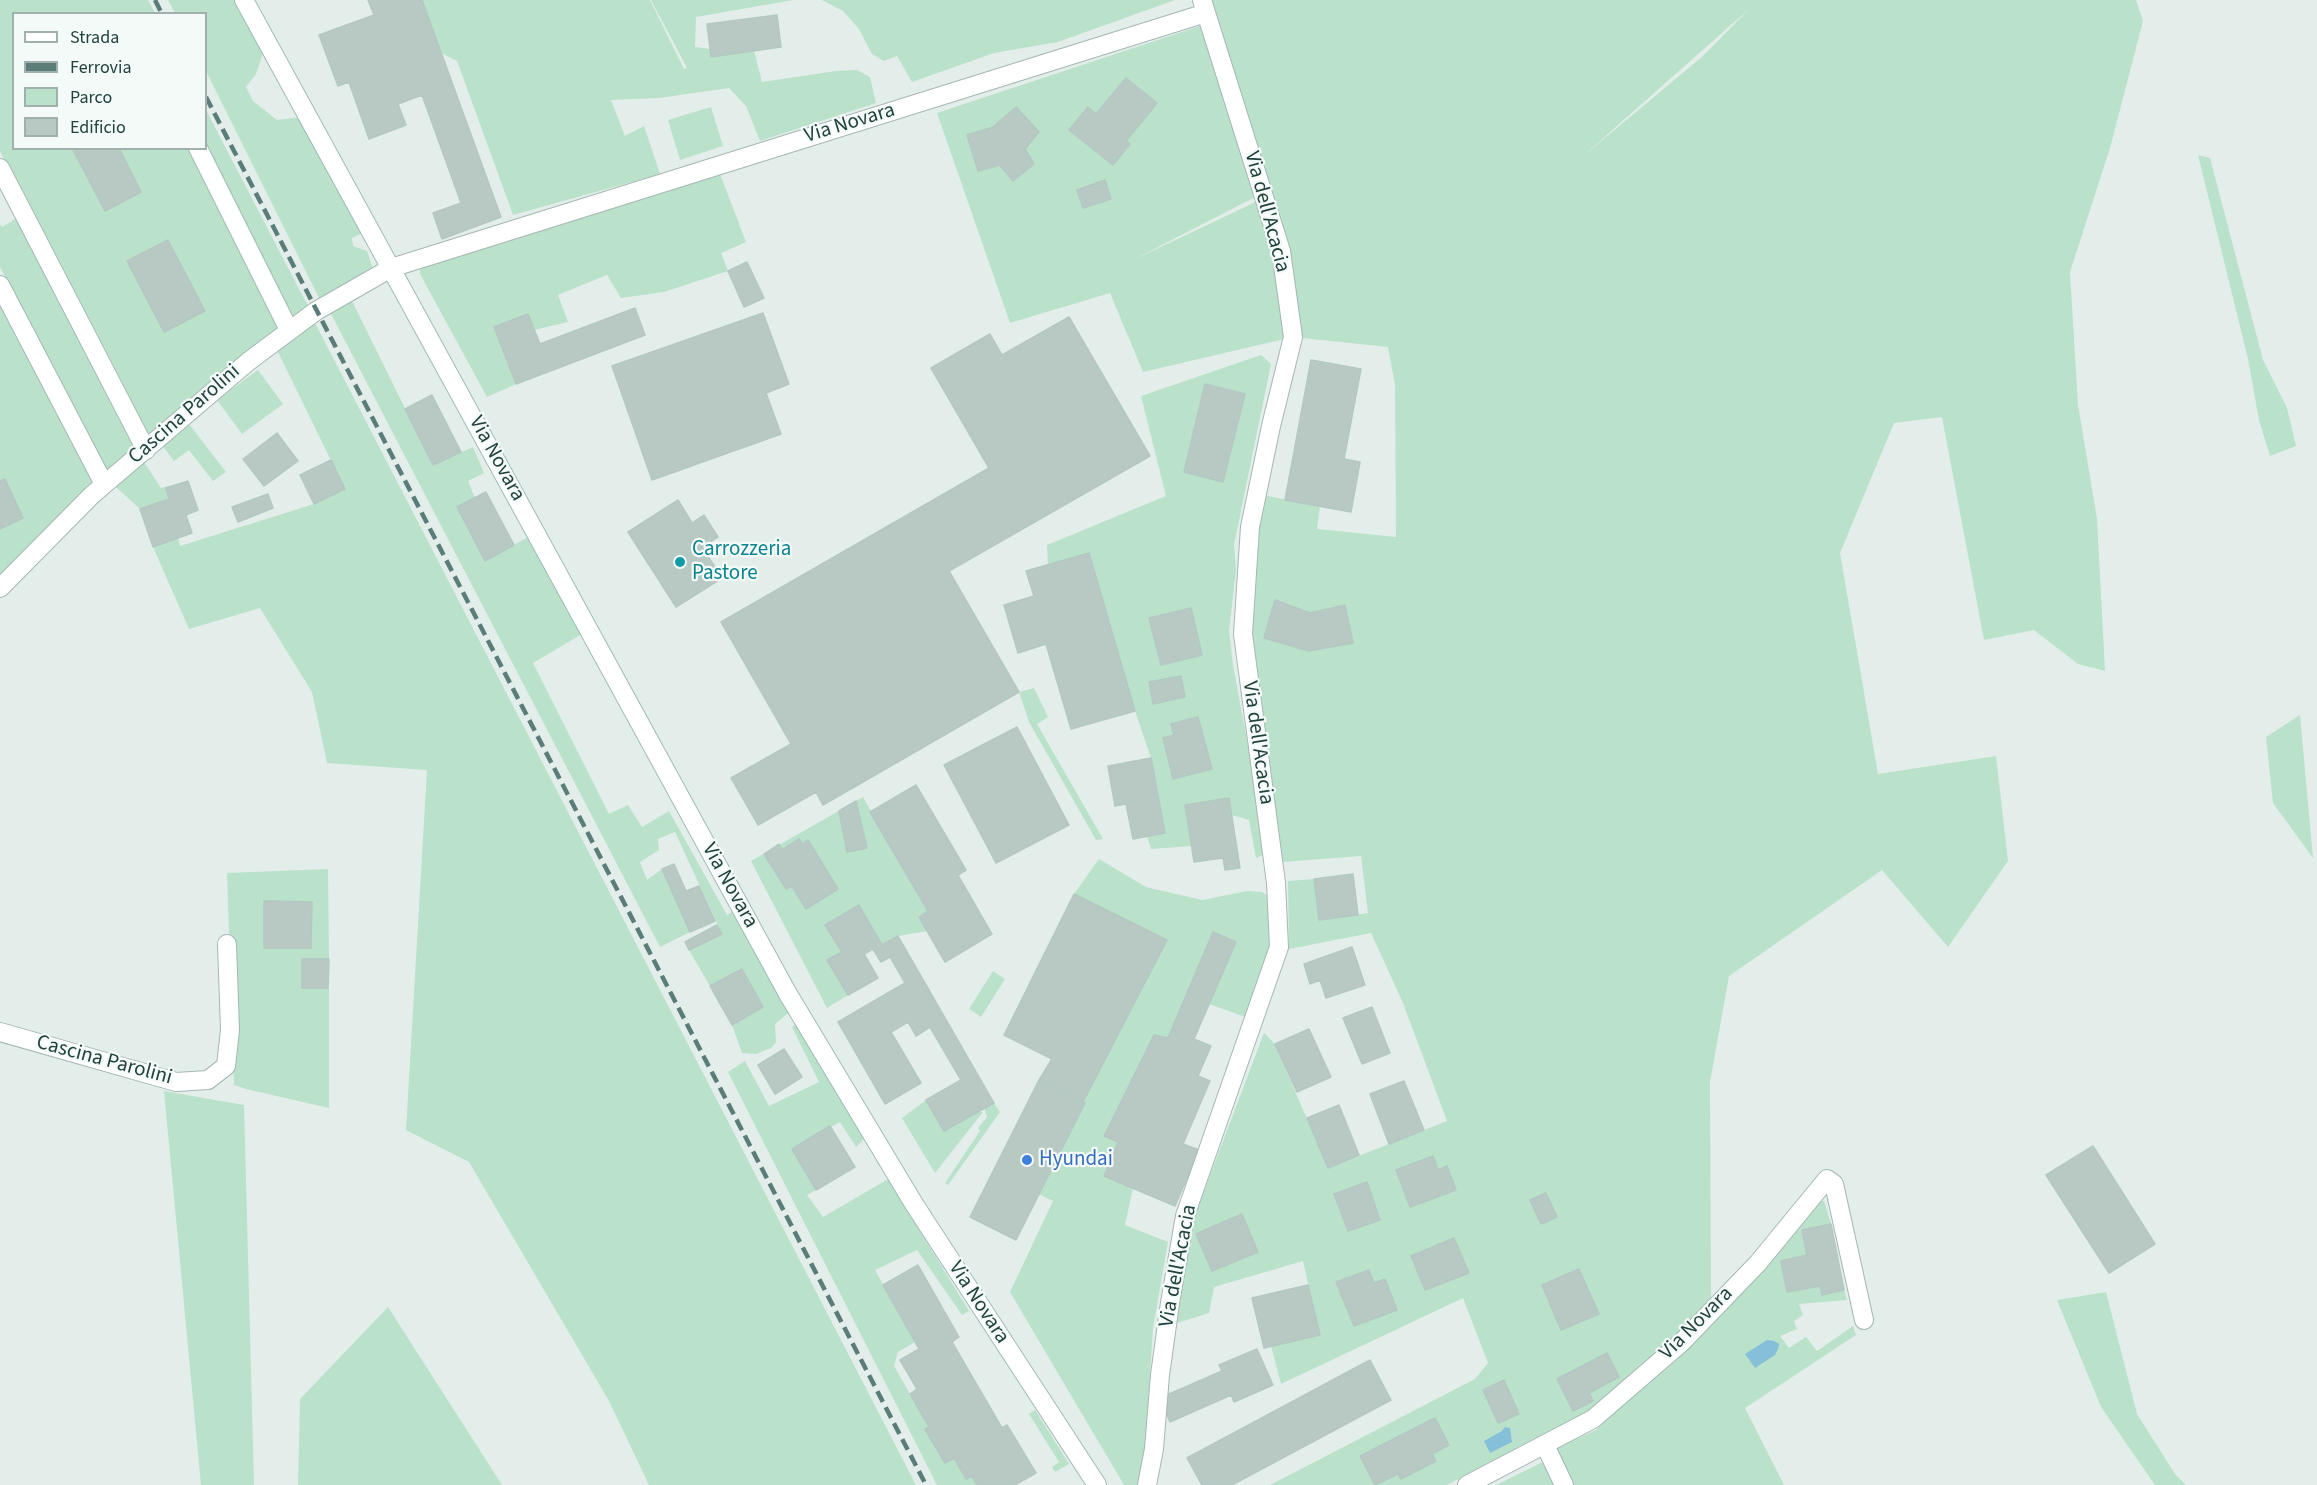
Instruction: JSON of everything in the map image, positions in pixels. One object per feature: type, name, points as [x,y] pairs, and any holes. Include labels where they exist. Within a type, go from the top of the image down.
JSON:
[{"type":"street","name":"Via Novara","points":[[244,0],[788,994],[914,1204],[1097,1485]]},
{"type":"street","name":"Via Novara","points":[[391,268],[1204,6]]},
{"type":"street","name":"Via dell'Acacia","points":[[1147,1485],[1154,1449],[1160,1375],[1170,1303],[1185,1216],[1279,947],[1276,883],[1243,634],[1250,527],[1271,426],[1293,337],[1281,251],[1204,6]]},
{"type":"street","points":[[199,150],[288,330]]},
{"type":"street","points":[[0,168],[146,450]]},
{"type":"street","name":"Cascina Parolini","points":[[0,588],[104,484],[249,360],[316,311],[391,268]]},
{"type":"street","points":[[0,285],[104,484]]},
{"type":"street","name":"Cascina Parolini","points":[[0,1032],[176,1082],[208,1080],[226,1066],[230,1030],[227,944]]},
{"type":"street","name":"Via Novara","points":[[1467,1485],[1593,1419],[1681,1343],[1758,1263],[1827,1179],[1834,1184],[1864,1320]]},
{"type":"street","points":[[1545,1444],[1564,1485]]},
{"type":"green space","points":[[0,0],[148,0],[154,12],[12,12],[12,150],[207,150],[207,112],[309,308],[147,437],[0,151]]},
{"type":"green space","points":[[168,0],[239,0],[263,53],[256,74],[246,87],[253,101],[277,120],[302,117],[365,232],[352,238],[353,246],[367,251],[373,269],[320,300],[207,73],[207,12],[174,12]]},
{"type":"green space","points":[[422,0],[650,0],[684,69],[687,68],[651,0],[793,0],[696,17],[695,47],[710,49],[711,57],[754,51],[762,82],[857,70],[870,77],[876,103],[760,141],[746,106],[729,88],[659,98],[611,100],[625,136],[644,126],[660,174],[513,215],[457,61],[441,53]]},
{"type":"green space","points":[[822,0],[1175,0],[1058,42],[994,53],[912,82],[897,56],[884,61],[872,54],[859,29],[843,11]]},
{"type":"green space","points":[[1210,0],[2136,0],[2143,21],[2110,148],[2070,272],[2078,405],[2097,519],[2105,671],[2078,664],[2034,630],[1984,640],[1942,417],[1894,423],[1840,553],[1878,774],[1996,756],[2008,861],[1948,947],[1882,870],[1729,976],[1710,1082],[1711,1300],[1691,1322],[1592,1413],[1540,1436],[1447,1485],[1270,1485],[1475,1379],[1488,1363],[1463,1298],[1281,1384],[1271,1346],[1320,1335],[1303,1261],[1214,1287],[1209,1313],[1177,1323],[1178,1301],[1195,1215],[1264,1033],[1275,1044],[1328,1168],[1447,1121],[1403,1003],[1371,933],[1289,949],[1288,881],[1314,879],[1319,920],[1368,913],[1361,856],[1282,862],[1250,636],[1255,529],[1262,495],[1320,506],[1317,529],[1396,537],[1395,385],[1388,347],[1293,337],[1143,372],[1110,293],[1010,323],[937,113],[1209,23],[1260,185]],"holes":[[[1749,9],[1703,56],[1582,157]],[[1263,193],[1264,198],[1133,260]]]},
{"type":"green space","points":[[711,107],[723,146],[680,160],[668,120]]},
{"type":"green space","points":[[2198,155],[2210,158],[2263,360],[2287,408],[2296,446],[2270,456],[2259,420],[2248,359]]},
{"type":"green space","points":[[720,174],[746,242],[721,253],[728,271],[664,292],[621,298],[607,275],[558,295],[568,322],[534,330],[528,314],[495,327],[516,384],[487,397],[420,274],[420,267]]},
{"type":"green space","points":[[17,218],[136,446],[105,472],[0,267],[0,224],[2,227]]},
{"type":"green space","points":[[351,299],[433,465],[473,447],[484,473],[468,481],[475,498],[457,507],[486,561],[530,536],[582,634],[533,663],[609,814],[628,805],[642,827],[669,811],[727,915],[736,909],[793,1009],[775,1024],[776,1042],[771,1048],[756,1054],[742,1053],[732,1025],[763,1007],[742,969],[710,986],[689,950],[722,934],[675,832],[658,839],[659,850],[640,862],[647,880],[662,869],[690,932],[660,947],[329,310]]},
{"type":"green space","points":[[0,302],[96,482],[0,578]]},
{"type":"green space","points":[[313,319],[916,1485],[649,1485],[609,1401],[469,1162],[406,1130],[427,770],[327,763],[312,692],[260,608],[189,629],[153,547],[140,509],[116,487],[144,462],[161,488],[188,481],[198,510],[186,515],[192,533],[178,538],[180,546],[314,504],[345,489],[276,348]]},
{"type":"green space","points":[[1261,355],[1271,364],[1234,545],[1236,570],[1229,631],[1265,854],[1256,858],[1249,820],[1232,815],[1229,798],[1185,805],[1191,846],[1151,849],[1147,836],[1165,832],[1151,758],[1089,554],[1048,565],[1047,545],[1166,496],[1141,396]]},
{"type":"green space","points":[[258,370],[283,404],[242,434],[217,400]]},
{"type":"green space","points":[[189,424],[226,472],[213,481],[189,450],[174,461],[161,444]]},
{"type":"green space","points":[[1034,688],[1048,717],[1037,724],[1103,839],[1096,840],[1029,722],[1019,692]]},
{"type":"green space","points":[[2300,715],[2313,858],[2273,803],[2266,737]]},
{"type":"green space","points":[[863,797],[928,911],[919,917],[927,931],[898,936],[882,945],[859,906],[826,925],[842,952],[828,961],[848,995],[827,1008],[751,861]]},
{"type":"green space","points":[[1099,859],[1146,887],[1202,900],[1247,891],[1262,892],[1271,899],[1275,946],[1248,1018],[1209,1004],[1236,942],[1213,932],[1168,1038],[1104,1176],[1133,1188],[1125,1225],[1168,1242],[1153,1328],[1144,1468],[1141,1481],[1136,1485],[1124,1485],[1010,1292],[1053,1201],[1036,1193],[1167,940],[1074,894]]},
{"type":"green space","points":[[328,869],[329,1108],[234,1085],[227,873]]},
{"type":"green space","points":[[993,971],[1005,979],[981,1017],[969,1009]]},
{"type":"green space","points":[[798,1023],[865,1138],[856,1147],[840,1122],[792,1149],[816,1190],[807,1195],[823,1217],[888,1179],[969,1311],[962,1315],[917,1250],[875,1270],[915,1342],[898,1352],[894,1366],[929,1427],[925,1429],[954,1458],[966,1479],[972,1476],[977,1485],[937,1485],[728,1072],[745,1061],[769,1106],[819,1082],[792,1027]]},
{"type":"green space","points":[[164,1091],[244,1105],[254,1485],[201,1485]]},
{"type":"green space","points":[[926,1100],[944,1131],[978,1112],[983,1112],[935,1173],[902,1118]]},
{"type":"green space","points":[[994,1103],[1000,1112],[948,1185],[945,1183],[987,1117],[984,1108]]},
{"type":"green space","points":[[1824,1201],[1831,1224],[1802,1230],[1807,1255],[1787,1292],[1820,1286],[1822,1295],[1844,1290],[1847,1300],[1799,1304],[1803,1315],[1794,1321],[1797,1329],[1780,1336],[1789,1348],[1806,1337],[1817,1351],[1853,1326],[1856,1335],[1745,1408],[1784,1485],[1573,1485],[1556,1448],[1596,1430],[1636,1392],[1813,1202]]},
{"type":"green space","points":[[2106,1292],[2137,1414],[2175,1474],[2186,1485],[2155,1485],[2101,1407],[2057,1300]]},
{"type":"green space","points":[[388,1307],[502,1485],[298,1485],[300,1399]]},
{"type":"green space","points":[[1035,1410],[1069,1464],[1055,1472],[1052,1467],[1059,1462],[1029,1414]]},
{"type":"green space","points":[[1545,1461],[1556,1485],[1496,1485]]},
{"type":"water","points":[[1767,1340],[1779,1344],[1778,1349],[1775,1355],[1755,1368],[1745,1354]]},
{"type":"water","points":[[1505,1427],[1510,1428],[1512,1442],[1490,1453],[1484,1441]]},
{"type":"building","points":[[368,0],[422,0],[501,217],[442,239],[433,213],[461,203],[422,95],[398,104],[406,125],[369,139],[349,82],[338,86],[319,35],[374,15]]},
{"type":"building","points":[[777,15],[781,47],[711,57],[707,24]]},
{"type":"building","points":[[1126,78],[1157,103],[1126,141],[1130,144],[1113,165],[1069,130],[1088,107],[1096,114]]},
{"type":"building","points":[[1016,107],[1039,132],[1025,149],[1034,164],[1013,181],[1000,165],[978,171],[967,135],[993,127]]},
{"type":"building","points":[[73,150],[120,150],[141,192],[105,211]]},
{"type":"building","points":[[1105,180],[1111,199],[1083,208],[1077,190]]},
{"type":"building","points":[[168,240],[205,311],[164,332],[127,261]]},
{"type":"building","points":[[747,262],[764,298],[744,307],[728,271]]},
{"type":"building","points":[[635,308],[645,335],[516,384],[494,327],[528,314],[540,344]]},
{"type":"building","points":[[763,313],[789,384],[766,393],[781,434],[652,480],[612,366]]},
{"type":"building","points":[[1069,317],[1150,456],[949,571],[1019,692],[823,805],[816,792],[758,825],[731,778],[791,744],[721,622],[989,468],[931,368],[990,334],[1002,355]]},
{"type":"building","points":[[1311,360],[1361,369],[1344,459],[1360,462],[1351,512],[1285,500]]},
{"type":"building","points":[[1205,384],[1245,394],[1223,482],[1184,472]]},
{"type":"building","points":[[432,395],[461,452],[433,465],[405,409]]},
{"type":"building","points":[[277,433],[298,461],[264,486],[243,459]]},
{"type":"building","points":[[331,460],[345,489],[314,504],[300,475]]},
{"type":"building","points":[[5,479],[23,518],[0,529],[0,481]]},
{"type":"building","points":[[188,481],[198,510],[186,515],[192,533],[153,547],[140,509],[169,499],[166,488]]},
{"type":"building","points":[[486,492],[514,545],[485,561],[457,507]]},
{"type":"building","points":[[268,494],[273,508],[238,522],[232,507]]},
{"type":"building","name":"Carrozzeria Pastore","points":[[678,500],[692,523],[704,515],[718,537],[702,547],[722,578],[676,607],[628,532]]},
{"type":"building","points":[[1089,553],[1135,711],[1071,729],[1046,644],[1018,653],[1004,605],[1034,596],[1026,571]]},
{"type":"building","points":[[1275,600],[1310,613],[1345,605],[1353,643],[1309,651],[1264,638]]},
{"type":"building","points":[[1191,608],[1202,655],[1161,665],[1149,618]]},
{"type":"building","points":[[1181,676],[1185,697],[1153,704],[1149,682]]},
{"type":"building","points":[[1198,717],[1212,769],[1173,779],[1163,738],[1174,735],[1171,724]]},
{"type":"building","points":[[1017,727],[1069,825],[996,863],[944,765]]},
{"type":"building","points":[[1151,758],[1165,833],[1133,839],[1126,804],[1115,806],[1108,766]]},
{"type":"building","points":[[916,785],[966,870],[958,875],[992,934],[945,962],[919,917],[928,911],[870,812]]},
{"type":"building","points":[[1229,798],[1240,868],[1225,870],[1223,858],[1194,862],[1185,805]]},
{"type":"building","points":[[856,801],[867,848],[847,852],[839,811]]},
{"type":"building","points":[[799,839],[802,844],[808,840],[838,889],[806,909],[792,886],[786,889],[764,854],[779,844],[782,850]]},
{"type":"building","points":[[674,864],[686,891],[699,886],[715,921],[690,932],[662,869]]},
{"type":"building","points":[[1353,874],[1358,915],[1319,920],[1314,879]]},
{"type":"building","points":[[1074,894],[1167,940],[1083,1102],[1039,1080],[1052,1059],[1004,1035]]},
{"type":"building","points":[[264,901],[312,902],[311,948],[264,948]]},
{"type":"building","points":[[859,905],[882,945],[898,936],[994,1103],[944,1131],[926,1100],[961,1080],[930,1027],[916,1036],[908,1022],[891,1032],[921,1083],[885,1104],[838,1022],[905,983],[890,957],[881,962],[873,949],[864,954],[878,978],[848,995],[827,960],[842,952],[825,925]]},
{"type":"building","points":[[717,925],[722,934],[689,950],[685,942]]},
{"type":"building","points":[[1213,932],[1236,942],[1194,1039],[1211,1046],[1198,1076],[1210,1081],[1183,1144],[1199,1150],[1175,1206],[1104,1176],[1118,1142],[1104,1136],[1154,1035],[1168,1038]]},
{"type":"building","points":[[1352,947],[1365,985],[1326,998],[1320,980],[1310,984],[1304,964]]},
{"type":"building","points":[[302,959],[329,959],[328,988],[302,988]]},
{"type":"building","points":[[742,969],[763,1007],[732,1025],[710,986]]},
{"type":"building","points":[[1372,1007],[1390,1053],[1362,1064],[1343,1018]]},
{"type":"building","points":[[1309,1029],[1331,1077],[1297,1092],[1275,1044]]},
{"type":"building","points":[[784,1049],[802,1077],[775,1094],[758,1065]]},
{"type":"building","name":"Hyundai","points":[[1039,1080],[1085,1103],[1016,1240],[970,1217]]},
{"type":"building","points":[[1404,1081],[1424,1130],[1389,1144],[1370,1094]]},
{"type":"building","points":[[1339,1105],[1359,1155],[1328,1168],[1307,1118]]},
{"type":"building","points":[[830,1126],[855,1167],[816,1190],[792,1149]]},
{"type":"building","points":[[2093,1146],[2155,1244],[2109,1273],[2046,1175]]},
{"type":"building","points":[[1433,1156],[1438,1170],[1447,1166],[1456,1190],[1410,1207],[1396,1170]]},
{"type":"building","points":[[1367,1182],[1380,1220],[1348,1231],[1334,1194]]},
{"type":"building","points":[[1546,1193],[1557,1217],[1541,1224],[1530,1200]]},
{"type":"building","points":[[1242,1214],[1258,1252],[1212,1271],[1196,1234]]},
{"type":"building","points":[[1831,1224],[1844,1290],[1822,1295],[1820,1286],[1787,1292],[1781,1261],[1807,1255],[1802,1230]]},
{"type":"building","points":[[1454,1238],[1469,1273],[1425,1290],[1411,1256]]},
{"type":"building","points":[[918,1265],[959,1337],[952,1342],[1002,1428],[1007,1425],[1036,1473],[1015,1485],[977,1485],[972,1476],[966,1479],[954,1458],[945,1463],[925,1429],[929,1427],[910,1394],[917,1389],[900,1360],[919,1349],[883,1285]]},
{"type":"building","points":[[1579,1269],[1599,1314],[1561,1330],[1542,1285]]},
{"type":"building","points":[[1369,1270],[1374,1283],[1385,1279],[1397,1310],[1354,1326],[1336,1282]]},
{"type":"building","points":[[1308,1285],[1320,1335],[1264,1348],[1252,1298]]},
{"type":"building","points":[[1257,1349],[1273,1385],[1234,1402],[1231,1395],[1170,1422],[1160,1398],[1222,1371],[1219,1365]]},
{"type":"building","points":[[1607,1353],[1619,1377],[1589,1393],[1593,1401],[1573,1411],[1557,1379]]},
{"type":"building","points":[[1370,1360],[1391,1400],[1232,1485],[1202,1485],[1187,1458]]},
{"type":"building","points":[[1504,1380],[1519,1414],[1498,1423],[1483,1390]]},
{"type":"building","points":[[1435,1418],[1449,1445],[1432,1454],[1436,1461],[1401,1479],[1398,1474],[1375,1485],[1360,1456]]},
{"type":"railway","points":[[155,0],[161,12]]},
{"type":"railway","points":[[207,99],[926,1485]]},
{"type":"place","name":"Carrozzeria Pastore","points":[[680,562]]},
{"type":"place","name":"Hyundai","points":[[1027,1160]]}]
